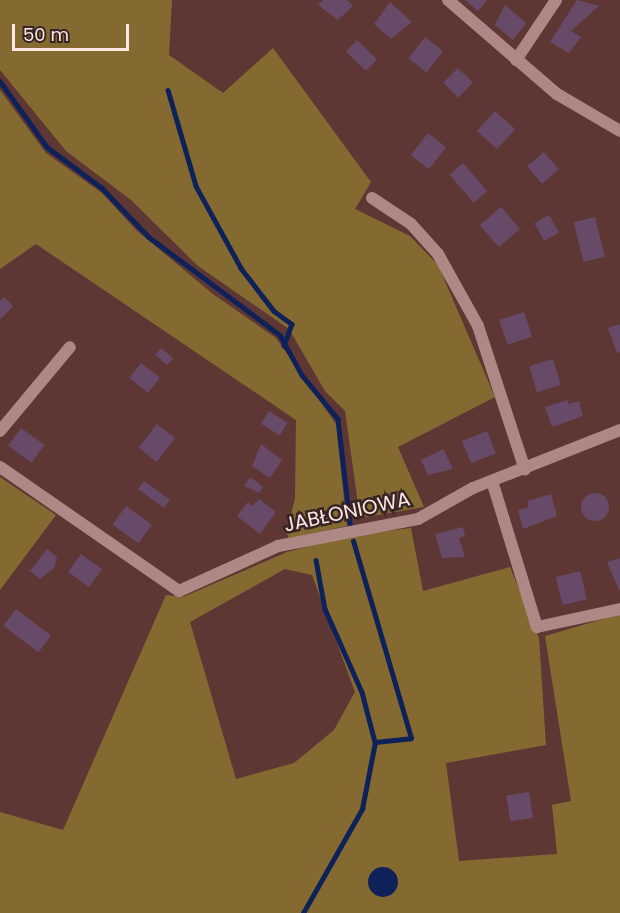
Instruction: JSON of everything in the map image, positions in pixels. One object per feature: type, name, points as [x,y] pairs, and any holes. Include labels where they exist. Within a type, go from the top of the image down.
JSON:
[{"type":"street","points":[[448,0],[557,93],[620,131]]},
{"type":"street","points":[[516,60],[556,0]]},
{"type":"street","points":[[372,198],[411,224],[438,254],[478,326],[525,470]]},
{"type":"street","points":[[0,431],[69,347]]},
{"type":"street","name":"JABŁONIOWA","points":[[0,467],[179,591],[278,546],[418,519],[492,481],[525,470],[620,430]]},
{"type":"street","points":[[492,481],[537,627],[620,609]]},
{"type":"shaded area","points":[[0,0],[172,0],[169,55],[223,93],[273,48],[371,182],[355,209],[410,236],[438,265],[495,397],[398,447],[424,507],[360,518],[345,411],[325,391],[289,329],[198,266],[131,200],[66,151],[0,70]]},
{"type":"shaded area","points":[[0,90],[46,153],[102,193],[136,230],[213,294],[276,338],[336,424],[347,526],[289,538],[286,532],[295,499],[296,420],[36,244],[0,269]]},
{"type":"shaded area","points":[[0,477],[56,515],[0,590]]},
{"type":"shaded area","points":[[411,528],[423,591],[510,567],[539,638],[546,745],[446,763],[459,861],[557,854],[552,805],[571,801],[545,636],[620,614],[620,913],[0,913],[0,812],[63,830],[166,595],[183,597],[287,552],[347,536]],"holes":[[[285,569],[312,575],[355,692],[334,730],[294,763],[236,779],[190,622]]]},
{"type":"water","points":[[383,867],[394,871],[398,882],[394,893],[383,897],[372,893],[368,882],[372,871]]},
{"type":"building","points":[[323,0],[347,0],[353,6],[338,20],[318,5]]},
{"type":"building","points":[[465,0],[487,0],[478,11]]},
{"type":"building","points":[[577,0],[599,6],[571,31],[581,37],[569,53],[550,42]]},
{"type":"building","points":[[390,2],[412,22],[391,39],[374,24]]},
{"type":"building","points":[[505,5],[526,23],[513,40],[495,25]]},
{"type":"building","points":[[425,37],[443,51],[427,72],[408,58]]},
{"type":"building","points":[[357,40],[377,59],[366,71],[346,52]]},
{"type":"building","points":[[458,68],[473,83],[458,98],[443,83]]},
{"type":"building","points":[[495,111],[515,129],[497,149],[477,131]]},
{"type":"building","points":[[428,133],[446,147],[429,169],[411,155]]},
{"type":"building","points":[[544,152],[559,170],[542,184],[527,166]]},
{"type":"building","points":[[463,163],[487,191],[474,203],[449,175]]},
{"type":"building","points":[[501,207],[520,229],[499,247],[480,225]]},
{"type":"building","points":[[549,215],[559,232],[544,241],[534,224]]},
{"type":"building","points":[[595,217],[605,257],[584,262],[574,222]]},
{"type":"building","points":[[4,297],[13,306],[0,320],[0,301]]},
{"type":"building","points":[[524,312],[532,337],[507,345],[499,320]]},
{"type":"building","points":[[620,324],[620,352],[617,353],[608,328]]},
{"type":"building","points":[[161,348],[173,358],[167,365],[155,355]]},
{"type":"building","points":[[553,359],[561,385],[537,392],[529,366]]},
{"type":"building","points":[[141,363],[160,378],[148,393],[129,378]]},
{"type":"building","points":[[567,400],[569,404],[579,401],[583,416],[552,427],[545,407]]},
{"type":"building","points":[[269,411],[288,423],[280,435],[261,424]]},
{"type":"building","points":[[157,424],[175,438],[157,462],[139,448]]},
{"type":"building","points":[[21,428],[44,445],[32,463],[8,446]]},
{"type":"building","points":[[487,431],[496,453],[471,463],[462,441]]},
{"type":"building","points":[[261,444],[282,460],[270,478],[252,466]]},
{"type":"building","points":[[443,449],[453,469],[428,475],[421,460]]},
{"type":"building","points":[[250,477],[263,487],[259,493],[244,486]]},
{"type":"building","points":[[144,481],[170,500],[164,508],[138,489]]},
{"type":"building","points":[[595,493],[605,497],[609,507],[605,517],[595,521],[585,517],[581,507],[585,497]]},
{"type":"building","points":[[551,494],[557,516],[523,529],[518,510],[529,507],[527,501]]},
{"type":"building","points":[[259,499],[276,512],[260,534],[237,516],[248,502],[253,506]]},
{"type":"building","points":[[126,506],[152,525],[138,543],[112,525]]},
{"type":"building","points":[[463,527],[465,536],[459,538],[465,557],[442,558],[435,534]]},
{"type":"building","points":[[47,549],[57,557],[54,568],[40,579],[30,571]]},
{"type":"building","points":[[81,554],[102,569],[89,587],[68,572]]},
{"type":"building","points":[[620,558],[620,590],[619,590],[607,562]]},
{"type":"building","points":[[580,571],[587,599],[563,605],[556,577]]},
{"type":"building","points":[[16,609],[51,635],[39,652],[3,626]]},
{"type":"building","points":[[529,792],[533,818],[510,821],[506,796]]},
{"type":"waterway","points":[[0,81],[47,147],[102,188],[149,237],[280,335],[302,375],[338,419],[350,523]]},
{"type":"waterway","points":[[168,90],[196,186],[241,268],[274,311],[292,324],[284,346]]},
{"type":"waterway","points":[[303,913],[362,809],[375,742],[411,738],[353,541]]},
{"type":"waterway","points":[[316,560],[325,609],[362,692],[375,742]]}]
